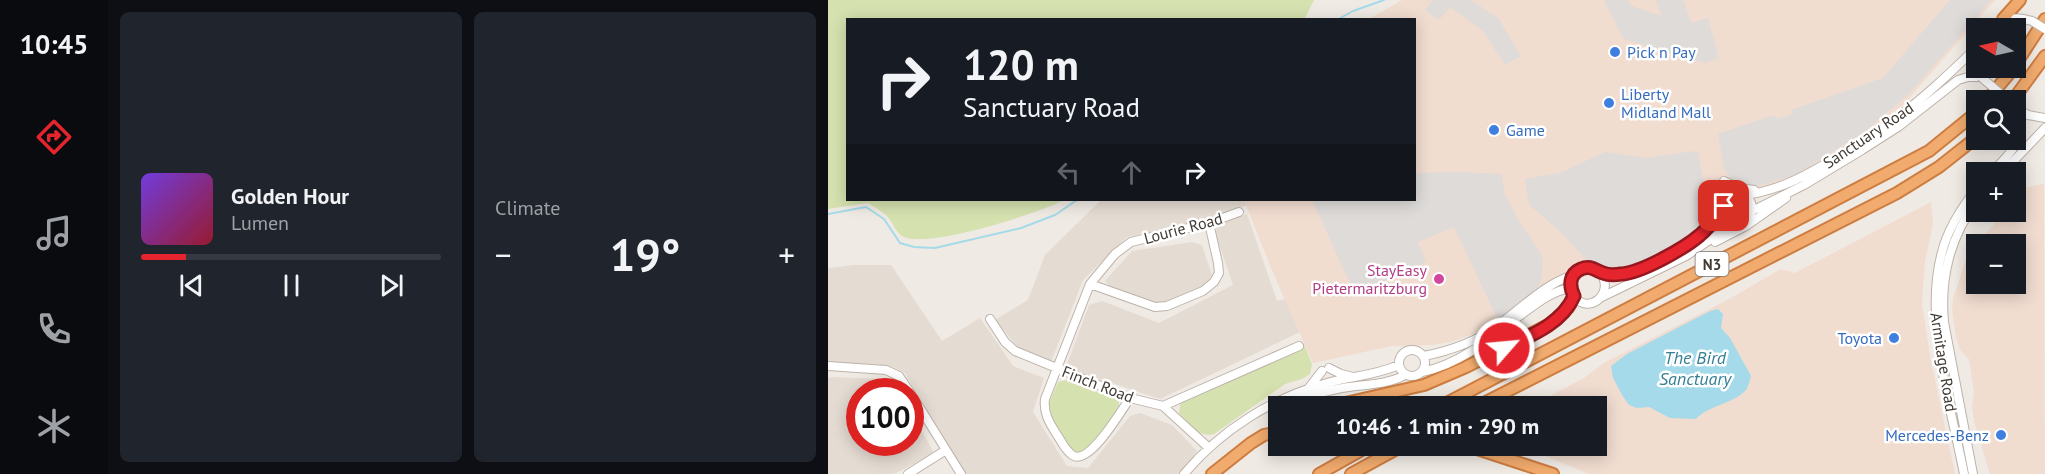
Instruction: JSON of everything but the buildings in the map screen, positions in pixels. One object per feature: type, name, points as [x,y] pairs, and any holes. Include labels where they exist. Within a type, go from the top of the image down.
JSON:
[{"type":"highway","points":[[2004,18],[2020,0]]},
{"type":"highway","points":[[2026,49],[2045,19]]},
{"type":"highway","points":[[2020,90],[2045,56]]},
{"type":"highway","points":[[1995,90],[2005,78]]},
{"type":"highway","name":"N3","points":[[1460,396],[1929,151],[1966,121]]},
{"type":"highway","name":"N3","points":[[1498,396],[1897,193],[1939,167],[1966,146]]},
{"type":"highway","points":[[1376,396],[1424,385],[1466,367],[1550,324],[1564,313],[1572,292]]},
{"type":"highway","points":[[1212,474],[1237,453],[1268,433]]},
{"type":"highway","points":[[1264,435],[1268,434]]},
{"type":"highway","points":[[1318,474],[1351,456]]},
{"type":"highway","points":[[1351,474],[1384,456]]},
{"type":"highway","points":[[1498,456],[1553,474]]},
{"type":"street","points":[[2026,20],[2045,29]]},
{"type":"street","name":"Sanctuary Road","points":[[1744,195],[1756,194],[1781,186],[1813,172],[1893,121],[1966,60]]},
{"type":"street","name":"Sanctuary Road","points":[[1752,211],[1804,185],[1898,127],[1958,80],[1966,78]]},
{"type":"street","points":[[1983,78],[1997,90]]},
{"type":"street","points":[[2026,113],[2037,118],[2045,118]]},
{"type":"street","points":[[2013,162],[2045,128]]},
{"type":"street","points":[[2002,162],[2012,150]]},
{"type":"street","points":[[1724,182],[1746,190],[1781,186]]},
{"type":"street","points":[[1573,275],[1572,292],[1580,301],[1595,302],[1746,226],[1804,185]]},
{"type":"street","points":[[1601,273],[1625,274],[1684,247],[1701,234],[1729,197],[1737,194],[1744,195],[1752,203],[1752,211],[1744,221],[1736,222],[1694,252]]},
{"type":"street","name":"Armitage Road","points":[[1963,472],[1944,377],[1935,302],[1942,250],[1957,217],[1966,204]]},
{"type":"street","points":[[1724,206],[1727,217],[1736,222]]},
{"type":"street","name":"Lourie Road","points":[[1130,398],[1090,453],[1085,456],[1076,457],[1069,452],[1044,412],[1045,399],[1090,285],[1115,254],[1131,242],[1209,223],[1239,212]]},
{"type":"street","name":"Armitage Road","points":[[1966,218],[1958,230],[1946,264],[1942,301],[1973,474]]},
{"type":"street","points":[[1090,285],[1155,307],[1167,306],[1203,291],[1214,282],[1219,273],[1209,223]]},
{"type":"street","points":[[1424,356],[1464,345],[1480,337],[1553,282],[1573,275],[1584,267],[1595,268],[1601,273],[1606,282],[1601,297]]},
{"type":"street","points":[[1262,411],[1306,396],[1385,382],[1405,375],[1414,376],[1441,366],[1472,351],[1549,295],[1572,292]]},
{"type":"street","name":"Finch Road","points":[[990,319],[1011,347],[1022,354],[1130,398],[1163,405]]},
{"type":"street","points":[[1209,448],[1163,405],[1299,346]]},
{"type":"street","points":[[1398,365],[1401,355],[1408,350],[1417,350],[1424,356],[1425,364],[1422,372]]},
{"type":"street","points":[[1398,365],[1405,375]]},
{"type":"street","points":[[1185,474],[1209,448],[1244,420],[1286,397],[1398,365]]},
{"type":"street","points":[[828,366],[886,369],[900,378]]},
{"type":"street","points":[[1307,391],[1326,370],[1356,378]]},
{"type":"street","points":[[924,415],[961,474]]},
{"type":"street","points":[[908,474],[946,450]]},
{"type":"street","points":[[1970,455],[1979,474]]},
{"type":"shaded area","points":[[1402,0],[1995,0],[1979,18],[1966,18],[1966,33],[1903,105],[1869,131],[1798,177],[1751,192],[1742,190],[1708,204],[1709,215],[1699,233],[1653,260],[1601,268],[1588,262],[1538,287],[1498,320],[1478,332],[1454,341],[1433,345],[1392,346],[1313,363],[1244,201],[1416,201],[1416,18],[1371,18]]},
{"type":"shaded area","points":[[1433,0],[1471,0],[1498,18],[1521,56],[1505,65],[1483,31],[1450,7],[1439,20],[1425,10]]},
{"type":"shaded area","points":[[1628,0],[1632,6],[1661,16],[1656,0],[1683,0],[1691,23],[1708,18],[1719,58],[1705,63],[1624,39],[1604,1]]},
{"type":"shaded area","points":[[1950,0],[1991,0],[1975,18],[1966,18],[1966,29],[1909,94],[1865,131],[1796,175],[1752,188],[1732,182],[1724,167],[1718,134],[1774,115],[1777,119],[1792,114],[1791,110],[1883,78]]},
{"type":"shaded area","points":[[1695,151],[1698,153],[1708,204],[1709,215],[1706,226],[1699,233],[1633,269],[1613,271],[1588,262],[1560,231],[1529,205],[1525,179],[1560,173],[1605,152],[1646,158]]},
{"type":"shaded area","points":[[1416,173],[1502,174],[1504,192],[1543,259],[1542,276],[1538,287],[1498,320],[1454,227],[1418,242],[1426,262],[1355,294],[1313,202],[1416,201]]},
{"type":"shaded area","points":[[2044,184],[2045,474],[1990,474],[1974,421],[1972,407],[1974,392],[1969,359],[1960,350],[1956,337],[1953,299],[1966,259],[1966,294],[2026,294],[2026,234],[1985,234],[1996,222],[2026,222],[2026,187]]},
{"type":"shaded area","points":[[1100,201],[1248,201],[1249,204],[1202,222],[1127,237],[1083,280],[1051,362],[1022,352],[995,320],[1028,300],[1045,255]]},
{"type":"shaded area","points":[[1931,202],[1933,224],[1925,261],[1922,304],[1930,356],[1955,474],[1589,474],[1545,456],[1607,456],[1607,396],[1550,396],[1584,378],[1604,363],[1731,298],[1781,269],[1795,273]]},
{"type":"shaded area","points":[[1247,214],[1277,301],[1285,299],[1300,332],[1160,399],[1073,370],[1068,362],[1089,305],[1102,301],[1159,323],[1233,285],[1215,232],[1219,224]]},
{"type":"shaded area","points":[[1192,242],[1202,245],[1212,275],[1206,285],[1167,306],[1112,289],[1105,281],[1132,251]]},
{"type":"shaded area","points":[[891,265],[942,341],[980,318],[1013,366],[1044,378],[1033,412],[1067,466],[1088,468],[1130,416],[1140,413],[1172,425],[1197,451],[1180,474],[966,474],[924,404],[924,378],[908,378],[905,373],[894,367],[882,365],[828,362],[828,268]]},
{"type":"shaded area","points":[[832,377],[856,378],[846,378],[846,456],[924,456],[924,435],[934,453],[894,474],[828,474],[828,378]]},
{"type":"green space","points":[[828,0],[1314,0],[1305,18],[846,18],[846,201],[1062,201],[984,228],[936,238],[917,239],[901,235],[887,216],[868,203],[828,209]]},
{"type":"green space","points":[[1304,344],[1312,364],[1310,374],[1285,384],[1214,434],[1199,432],[1179,413],[1181,400]]},
{"type":"green space","points":[[1067,380],[1118,400],[1120,409],[1085,455],[1070,452],[1046,410],[1058,382]]},
{"type":"water","name":"The Bird Sanctuary","points":[[1718,309],[1723,314],[1721,328],[1730,338],[1751,376],[1746,390],[1741,395],[1701,414],[1696,419],[1670,418],[1649,407],[1637,408],[1629,405],[1613,378],[1611,366],[1627,354]]},
{"type":"waterway","points":[[1341,18],[1384,0]]},
{"type":"waterway","points":[[828,214],[866,207],[884,219],[900,243],[914,247],[935,248],[1021,228],[1055,215],[1076,201]]},
{"type":"place","name":"Pick n Pay","points":[[1615,52]]},
{"type":"place","name":"Liberty Midland Mall","points":[[1609,103]]},
{"type":"place","name":"Game","points":[[1494,130]]},
{"type":"place","name":"StayEasy Pietermaritzburg","points":[[1439,279]]},
{"type":"place","name":"Toyota","points":[[1894,338]]},
{"type":"place","name":"Mercedes-Benz","points":[[2001,435]]},
{"type":"route","points":[[1504,348],[1550,324],[1564,313],[1574,296],[1570,288],[1570,281],[1579,269],[1590,267],[1601,273],[1618,275],[1645,267],[1684,247],[1701,234],[1724,206]]}]
